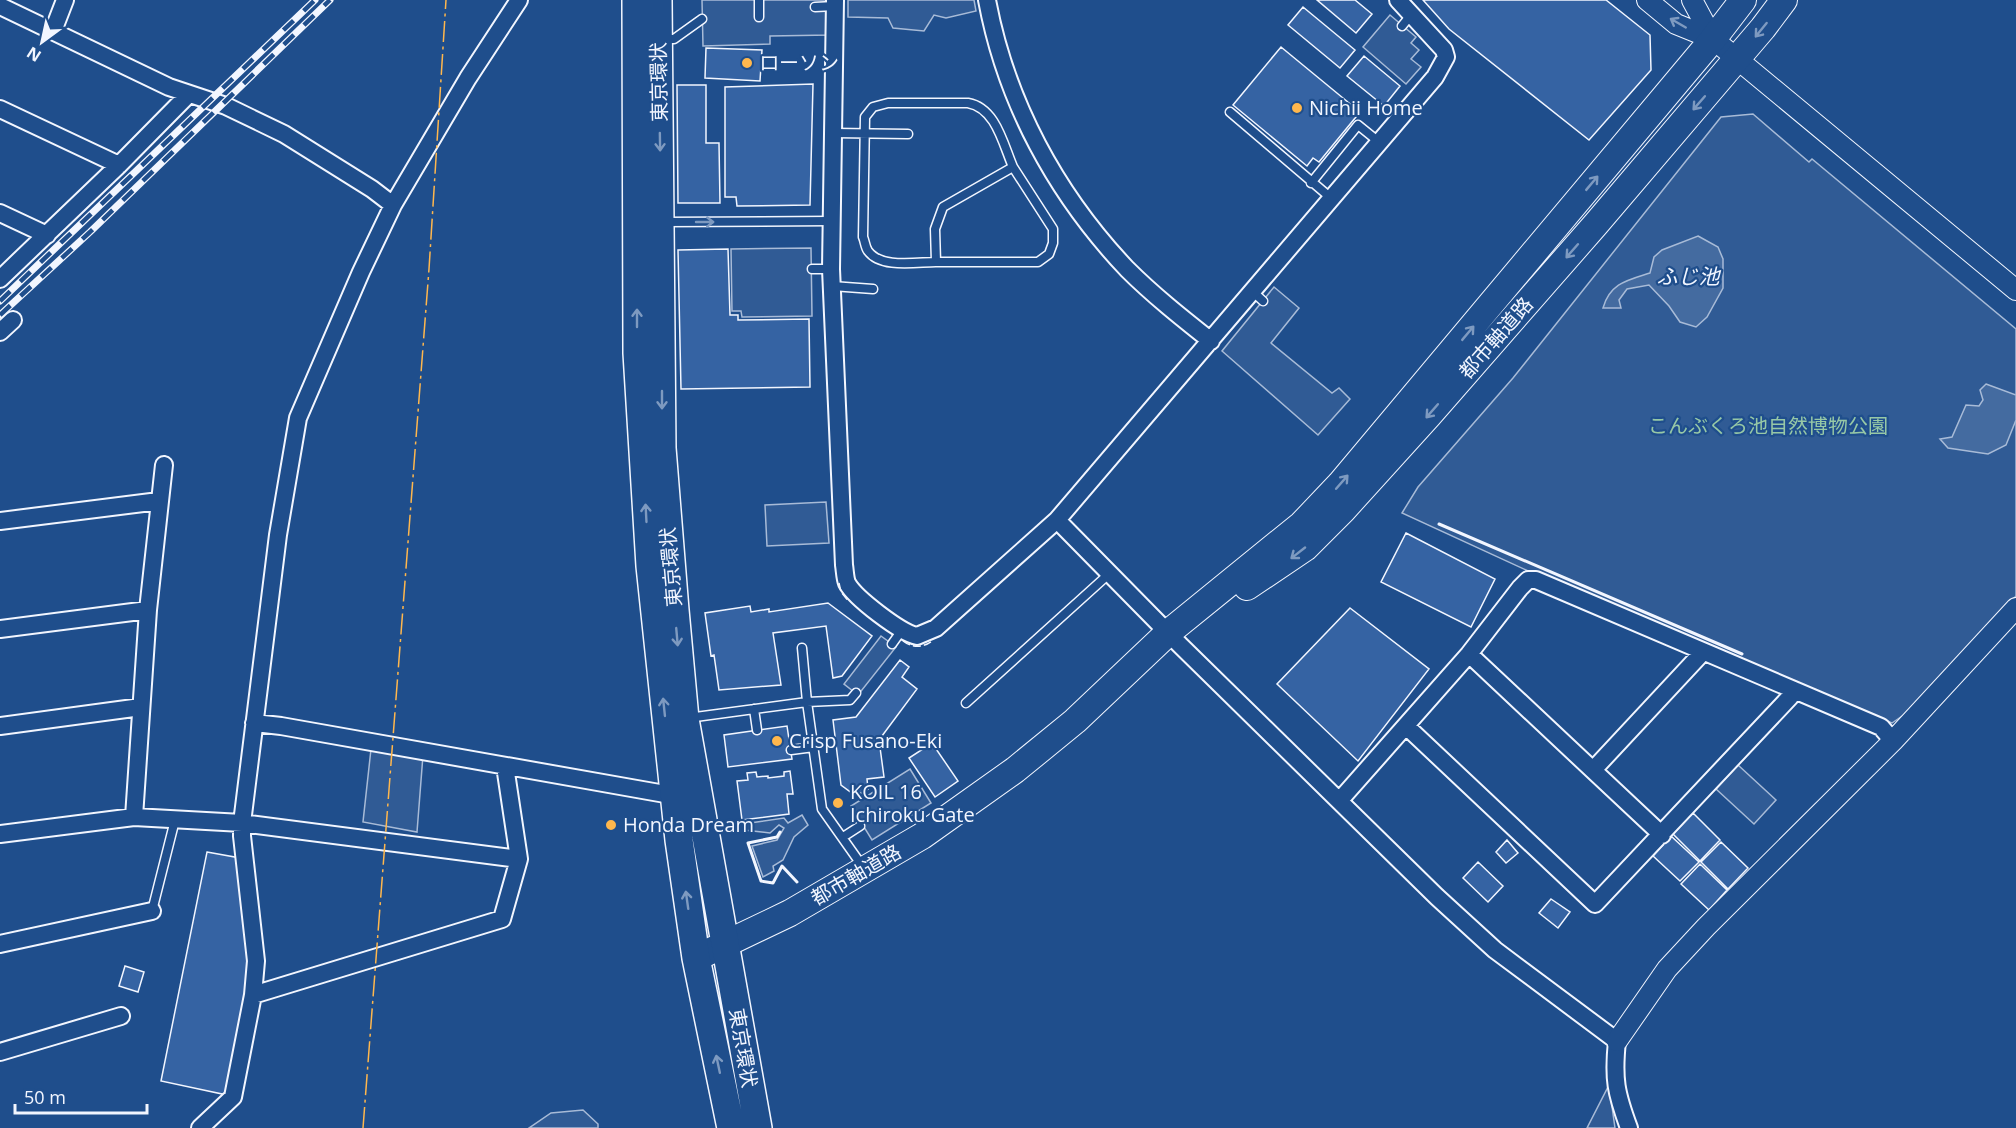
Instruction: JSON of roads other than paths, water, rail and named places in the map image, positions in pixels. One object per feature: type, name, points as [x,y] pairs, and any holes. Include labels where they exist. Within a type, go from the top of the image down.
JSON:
[{"type":"highway","name":"東京環状","points":[[636,0],[637,353],[650,566],[674,794],[696,958],[731,1128]]},
{"type":"highway","name":"東京環状","points":[[658,0],[662,448],[685,719],[758,1128]]},
{"type":"main road","name":"都市軸道路","points":[[696,958],[790,912],[865,870],[922,836],[1015,770],[1075,722],[1169,632],[1302,524],[1341,484],[1713,39],[1743,0]]},
{"type":"main road","name":"都市軸道路","points":[[1169,632],[1286,562],[1305,548],[1343,510],[1430,415],[1737,58],[1784,0]]},
{"type":"street","points":[[53,31],[65,0]]},
{"type":"street","points":[[200,1128],[233,1097],[253,995],[256,961],[242,823],[278,535],[298,418],[393,205],[468,78],[519,0]]},
{"type":"street","points":[[987,0],[1005,71],[1022,114],[1056,178],[1089,224],[1129,270],[1153,293],[1211,340]]},
{"type":"street","points":[[835,3],[831,278],[846,581],[897,637],[908,634],[918,636],[936,628],[1057,520],[1211,340],[1257,296],[1331,198],[1435,77],[1446,57],[1444,50],[1439,42],[1407,21],[1398,0]]},
{"type":"street","points":[[1647,0],[1676,24],[1713,39],[2016,290]]},
{"type":"street","points":[[1692,0],[1713,39]]},
{"type":"street","points":[[0,6],[169,87],[226,106],[284,134],[372,189],[393,205]]},
{"type":"street","points":[[0,279],[189,94]]},
{"type":"street","points":[[0,109],[119,165]]},
{"type":"street","points":[[0,213],[47,235]]},
{"type":"street","points":[[0,332],[13,320]]},
{"type":"street","points":[[134,817],[148,610],[164,465]]},
{"type":"street","points":[[0,521],[159,501]]},
{"type":"street","points":[[1057,520],[1437,897],[1495,950],[1617,1041]]},
{"type":"street","points":[[1340,800],[1469,654],[1528,580],[1536,580],[1881,727],[1893,741]]},
{"type":"street","points":[[1629,1128],[1618,1098],[1614,1071],[1617,1041],[1667,969],[1706,927],[1893,741],[2016,608]]},
{"type":"street","points":[[0,629],[148,610]]},
{"type":"street","points":[[1593,770],[1703,652]]},
{"type":"street","points":[[1469,654],[1662,835]]},
{"type":"street","points":[[1406,726],[1595,904],[1662,835],[1794,690]]},
{"type":"street","points":[[0,726],[141,707]]},
{"type":"street","points":[[254,723],[674,794],[699,802]]},
{"type":"street","points":[[253,995],[502,919],[519,860],[505,766]]},
{"type":"street","points":[[0,834],[134,817],[242,823],[519,860]]},
{"type":"street","points":[[0,944],[152,911]]},
{"type":"street","points":[[0,1052],[121,1016]]},
{"type":"lane","points":[[759,0],[759,17]]},
{"type":"lane","points":[[814,8],[835,3]]},
{"type":"lane","points":[[658,40],[674,39],[702,19]]},
{"type":"lane","points":[[888,103],[978,105],[990,114],[1013,167],[1053,229],[1053,243],[1049,254],[1038,262],[889,262],[878,260],[867,250],[863,237],[865,134],[865,117],[873,107],[888,103]]},
{"type":"lane","points":[[1230,112],[1331,198]]},
{"type":"lane","points":[[1311,183],[1358,124],[1379,142]]},
{"type":"lane","points":[[834,133],[908,134]]},
{"type":"lane","points":[[936,262],[935,229],[943,207],[1013,167]]},
{"type":"lane","points":[[661,222],[831,222]]},
{"type":"lane","points":[[812,269],[831,278],[873,289]]},
{"type":"lane","points":[[966,703],[1110,573]]},
{"type":"lane","points":[[802,648],[822,808],[865,870]]},
{"type":"lane","points":[[685,719],[807,702],[850,700],[856,693]]},
{"type":"lane","points":[[754,709],[757,730]]},
{"type":"lane","points":[[791,750],[814,747]]},
{"type":"lane","points":[[152,911],[175,820]]},
{"type":"lane","points":[[843,837],[860,826]]},
{"type":"water","name":"ふじ池","points":[[1698,236],[1718,247],[1723,259],[1723,288],[1707,317],[1696,327],[1680,322],[1669,306],[1649,285],[1627,289],[1619,300],[1621,308],[1603,308],[1615,288],[1650,273],[1654,257],[1662,250]]},
{"type":"water","points":[[1986,384],[2016,395],[2016,420],[2006,445],[1988,454],[1948,448],[1940,439],[1952,437],[1966,405],[1979,406],[1983,400],[1980,390]]},
{"type":"railway","points":[[0,301],[315,0]]},
{"type":"railway","points":[[0,315],[90,232],[330,0]]},
{"type":"place","name":"ローソン","points":[[747,63]]},
{"type":"place","name":"Nichii Home","points":[[1297,108]]},
{"type":"place","name":"Crisp Fusano-Eki","points":[[777,741]]},
{"type":"place","name":"KOIL 16 Ichiroku Gate","points":[[838,803]]},
{"type":"place","name":"Honda Dream","points":[[611,825]]},
{"type":"park label","name":"こんぶくろ池自然博物公園","points":[[1768,426]]}]
